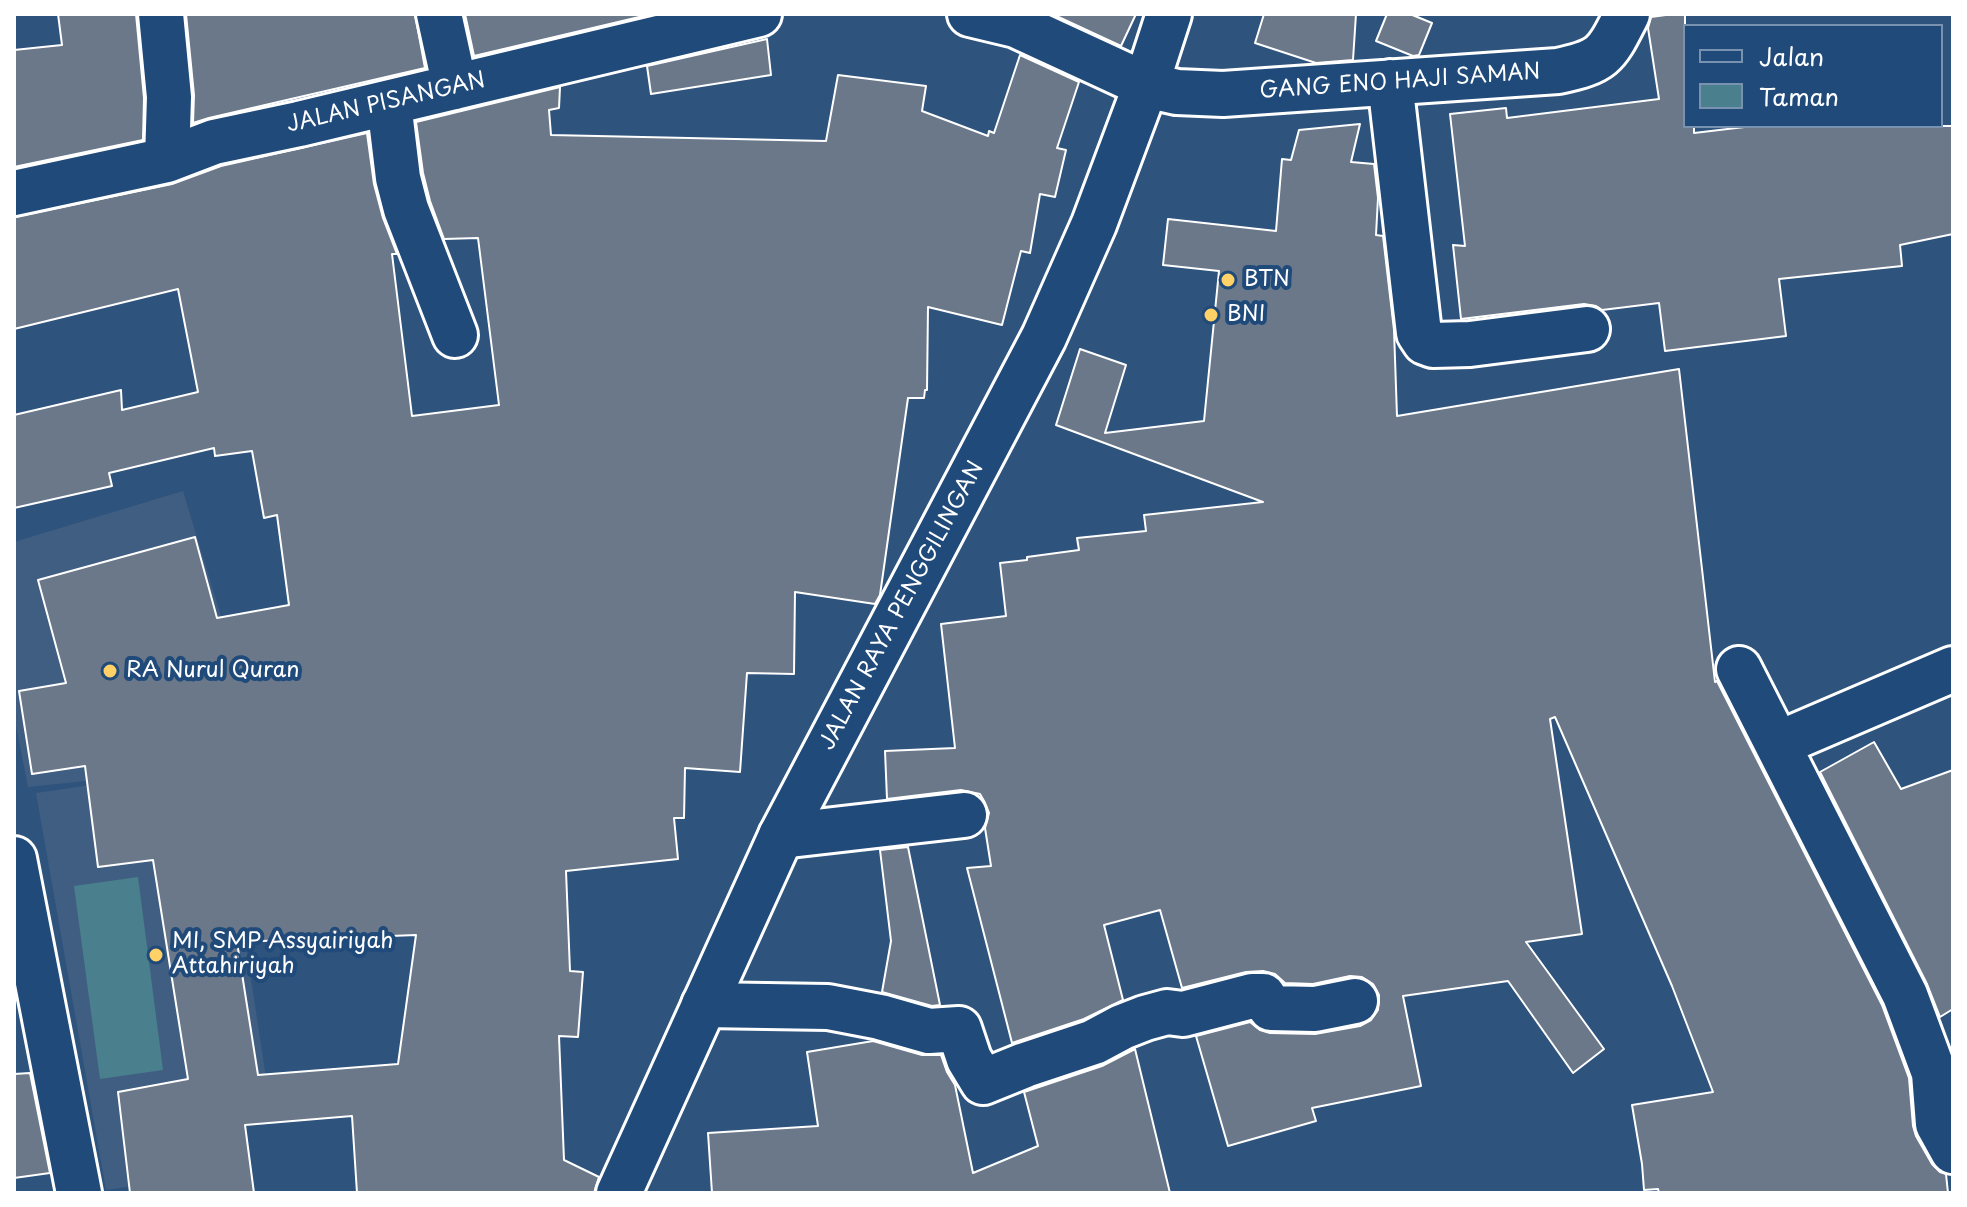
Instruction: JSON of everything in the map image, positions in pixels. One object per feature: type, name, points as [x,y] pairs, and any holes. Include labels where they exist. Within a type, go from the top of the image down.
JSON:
[{"type":"street","points":[[161,14],[169,97],[167,160]]},
{"type":"street","points":[[439,14],[455,87]]},
{"type":"street","name":"JALAN PISANGAN","points":[[14,193],[167,160],[214,142],[759,14]]},
{"type":"street","points":[[970,14],[1016,25],[1146,85]]},
{"type":"street","name":"JALAN RAYA PENGGILINGAN","points":[[619,1193],[781,836],[1044,337],[1094,224],[1169,14]]},
{"type":"street","name":"GANG ENO HAJI SAMAN","points":[[1146,85],[1177,92],[1223,94],[1558,71],[1589,65],[1605,54],[1627,14]]},
{"type":"street","points":[[1390,82],[1419,333],[1425,342],[1433,345],[1470,344],[1587,329]]},
{"type":"street","points":[[389,103],[398,178],[406,209],[455,335]]},
{"type":"street","points":[[1739,669],[1905,995],[1934,1073],[1938,1124],[1953,1151]]},
{"type":"street","points":[[1778,744],[1953,669]]},
{"type":"street","points":[[781,836],[964,815]]},
{"type":"street","points":[[14,863],[79,1193]]},
{"type":"street","points":[[704,1005],[828,1007],[929,1031],[959,1029],[969,1059],[983,1082],[1167,1012],[1183,1014],[1252,996],[1263,996],[1271,1008],[1315,1009],[1355,1001]]},
{"type":"shaded area","name":"RA Nurul Quran","points":[[183,491],[223,623],[95,780],[28,787],[14,716],[14,542]]},
{"type":"shaded area","name":"MI, SMP Assyairiyah Attahiriyah","points":[[212,723],[272,1117],[203,1131],[207,1175],[106,1190],[36,793],[112,782]]},
{"type":"green space","points":[[138,877],[163,1070],[100,1079],[74,886]]},
{"type":"building","points":[[58,14],[136,14],[144,98],[143,140],[14,167],[14,50],[62,45]]},
{"type":"building","points":[[186,14],[415,14],[425,68],[193,123],[194,95]]},
{"type":"building","points":[[465,14],[652,14],[474,56]]},
{"type":"building","points":[[1052,14],[1136,14],[1121,46]]},
{"type":"building","points":[[1264,14],[1356,14],[1353,60],[1316,63],[1255,43]]},
{"type":"building","points":[[1387,14],[1410,14],[1432,23],[1419,55],[1413,56],[1376,41]]},
{"type":"building","points":[[1685,14],[1683,128],[1694,128],[1694,133],[1736,128],[1953,126],[1953,234],[1900,245],[1902,266],[1779,279],[1786,336],[1665,351],[1659,303],[1602,310],[1584,304],[1461,319],[1453,245],[1465,246],[1450,114],[1506,108],[1507,118],[1659,99],[1648,28],[1651,17]]},
{"type":"building","points":[[767,39],[771,75],[651,94],[647,66]]},
{"type":"building","points":[[1020,55],[1079,82],[1057,148],[1066,150],[1055,197],[1040,194],[1030,253],[1021,251],[1002,325],[928,307],[927,390],[924,398],[908,398],[880,595],[875,604],[795,592],[794,674],[747,673],[740,772],[685,768],[684,818],[674,818],[678,859],[566,871],[570,971],[583,972],[578,1037],[559,1036],[564,1160],[599,1177],[594,1193],[357,1193],[352,1116],[245,1125],[254,1193],[130,1193],[118,1092],[188,1079],[153,860],[98,867],[85,766],[32,774],[19,691],[66,683],[38,580],[195,537],[217,618],[289,605],[277,515],[264,518],[252,451],[215,456],[214,448],[109,473],[112,486],[14,508],[14,415],[121,390],[122,410],[198,392],[178,289],[14,329],[14,217],[172,184],[221,166],[367,133],[374,184],[397,254],[392,254],[412,416],[499,405],[478,238],[444,239],[423,173],[416,122],[560,87],[559,108],[549,110],[551,135],[826,141],[838,75],[926,86],[922,111],[988,136],[989,131],[994,133]],"holes":[[[416,935],[398,1064],[258,1075],[237,942]]]},
{"type":"building","points":[[1360,124],[1351,162],[1374,164],[1378,198],[1376,235],[1383,236],[1394,330],[1397,416],[1679,369],[1715,682],[1882,1005],[1909,1078],[1916,1136],[1932,1164],[1946,1174],[1948,1193],[1659,1193],[1658,1189],[1644,1190],[1632,1105],[1713,1092],[1672,986],[1555,717],[1550,719],[1582,934],[1526,942],[1604,1049],[1573,1073],[1508,981],[1403,996],[1421,1086],[1312,1108],[1316,1121],[1228,1146],[1196,1036],[1250,1022],[1270,1033],[1315,1034],[1360,1026],[1371,1020],[1378,1010],[1379,995],[1373,984],[1362,977],[1350,976],[1313,984],[1285,983],[1275,974],[1263,971],[1246,972],[1182,988],[1160,910],[1104,925],[1123,1000],[1084,1019],[1012,1043],[967,868],[991,866],[985,828],[989,813],[984,801],[980,794],[961,790],[887,799],[885,751],[955,748],[941,624],[1006,616],[1000,563],[1079,550],[1077,538],[1146,531],[1144,515],[1263,502],[1056,425],[1080,349],[1126,365],[1105,433],[1204,421],[1219,271],[1163,265],[1168,219],[1276,231],[1282,159],[1291,160],[1299,130]]},
{"type":"building","points":[[1874,742],[1901,789],[1953,770],[1953,1009],[1940,1017],[1927,984],[1820,772]]},
{"type":"building","points":[[908,847],[940,1005],[932,1006],[882,992],[891,941],[880,850]]},
{"type":"building","points":[[873,1041],[922,1055],[941,1055],[955,1085],[973,1173],[1038,1146],[1024,1092],[1102,1066],[1135,1049],[1170,1193],[712,1193],[708,1133],[818,1126],[807,1052]]},
{"type":"building","points":[[30,1073],[50,1173],[14,1178],[14,1074]]},
{"type":"place","name":"BTN","points":[[1228,280]]},
{"type":"place","name":"BNI","points":[[1211,315]]},
{"type":"place","name":"RA Nurul Quran","points":[[110,671]]},
{"type":"place","name":"MI, SMP Assyairiyah Attahiriyah","points":[[156,955]]}]
